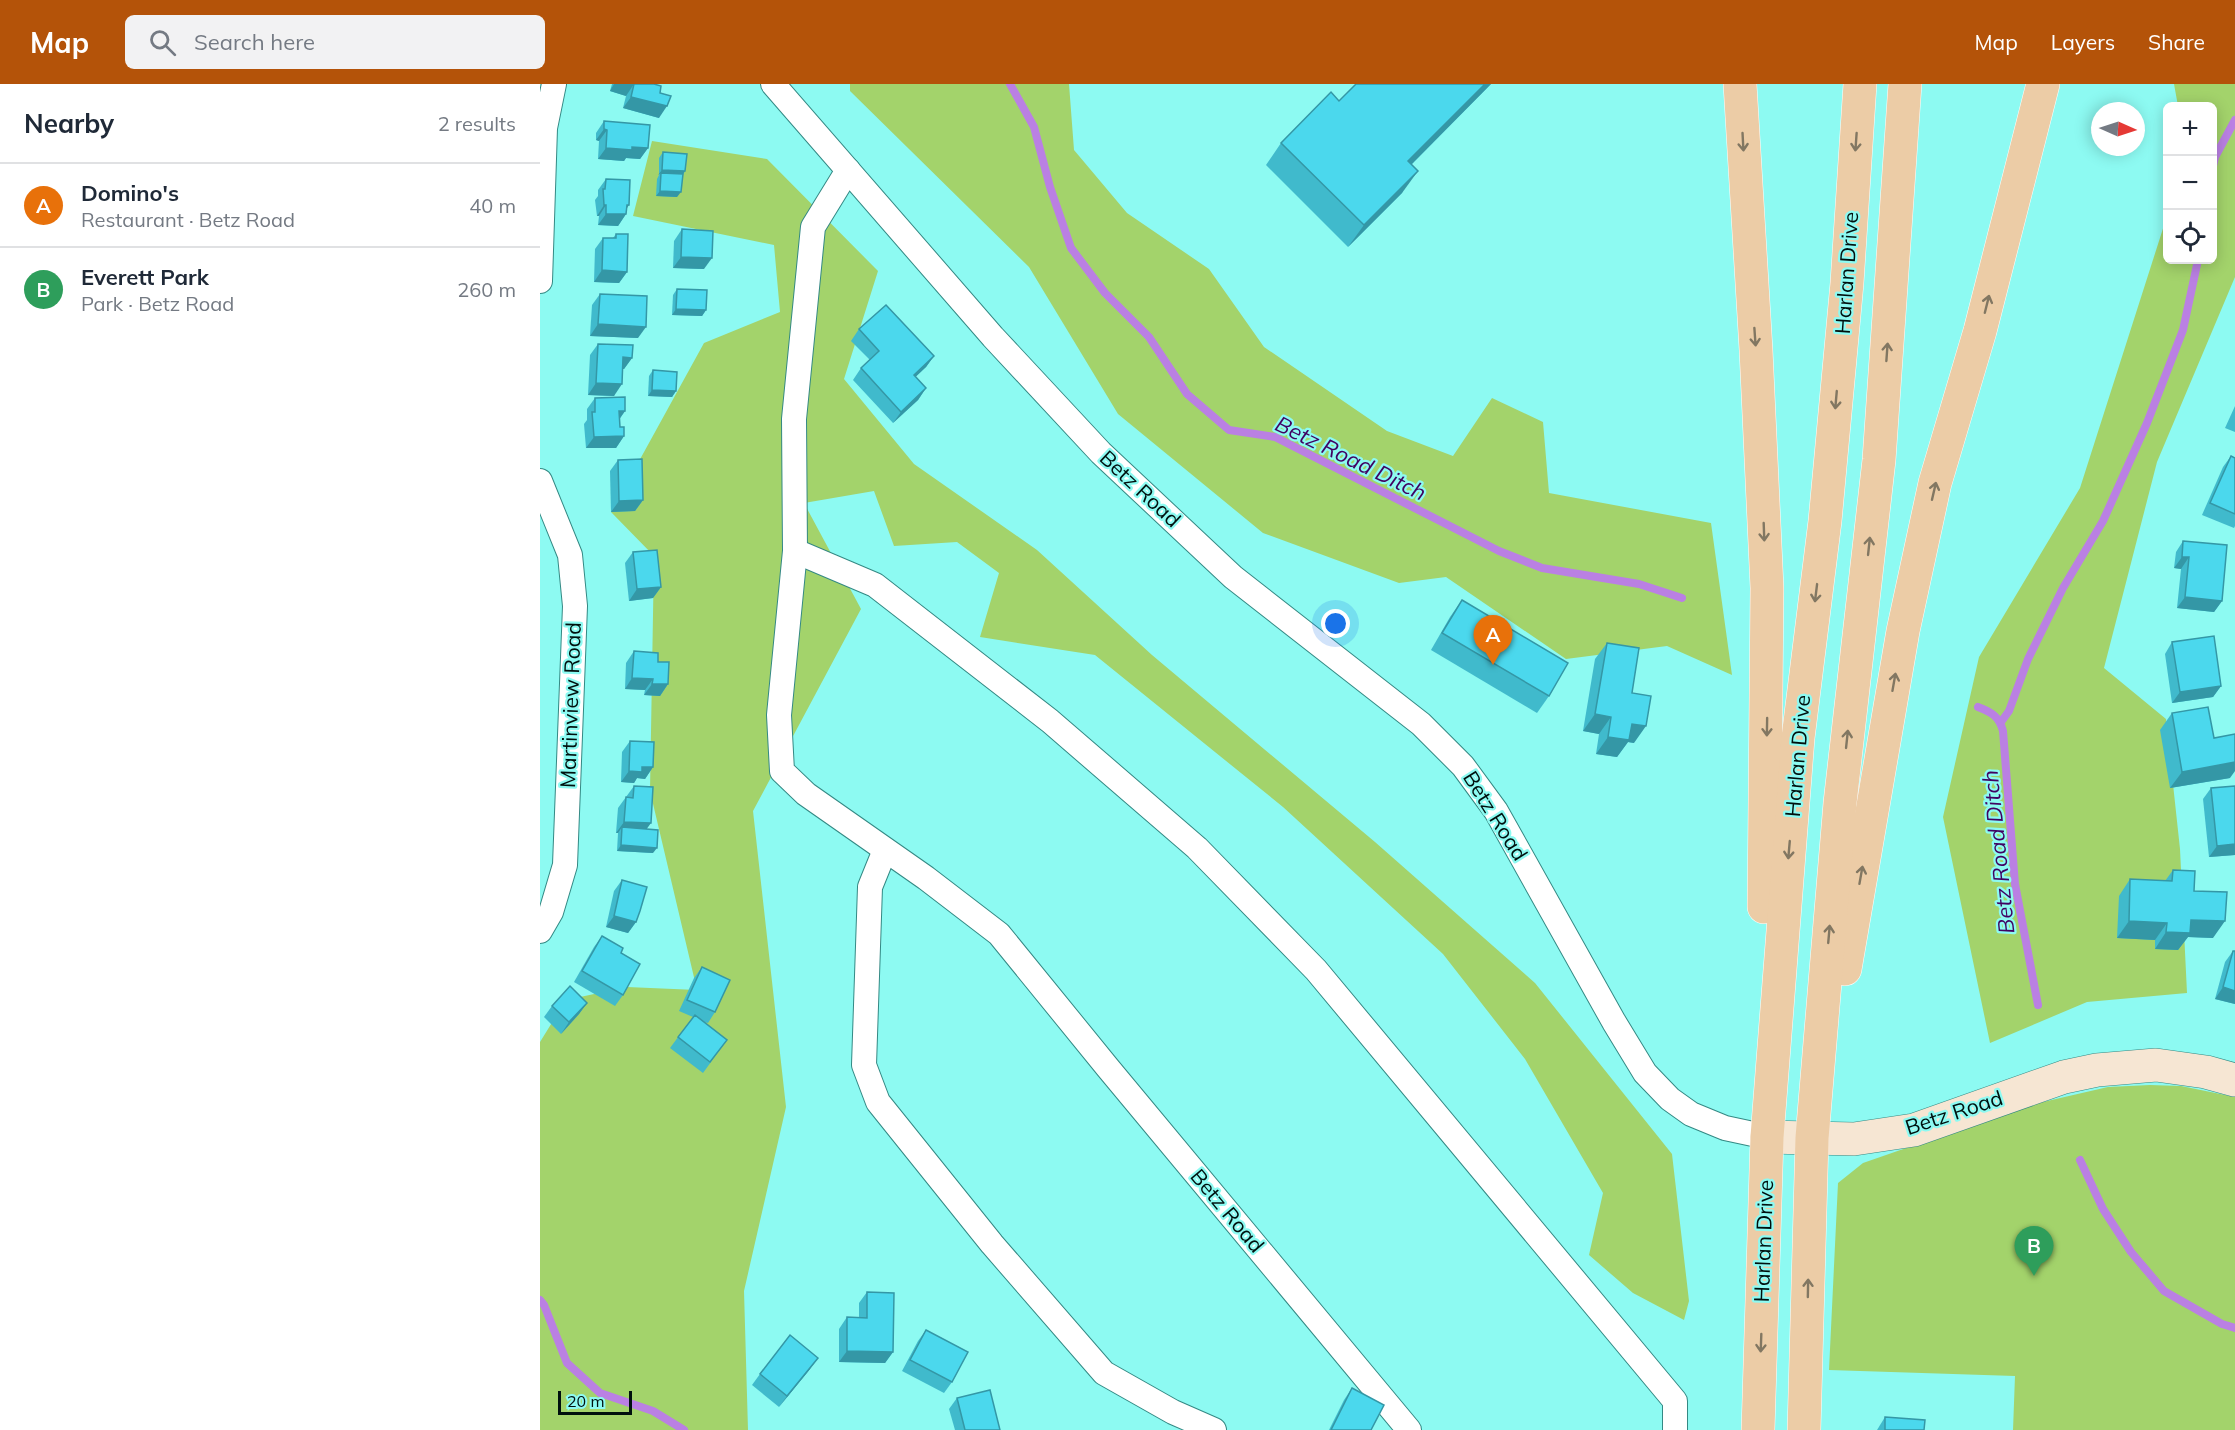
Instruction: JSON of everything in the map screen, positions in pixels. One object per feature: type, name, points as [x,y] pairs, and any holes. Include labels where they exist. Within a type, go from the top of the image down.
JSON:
[{"type":"main road","points":[[1740,84],[1767,588],[1764,900],[1767,1137]]},
{"type":"main road","name":"Harlan Drive","points":[[1758,1430],[1767,1137],[1798,738],[1825,521],[1846,283],[1860,84]]},
{"type":"main road","points":[[1804,1430],[1812,1138],[1840,803],[1879,460],[1905,84]]},
{"type":"main road","points":[[2029,135],[2037,84]]},
{"type":"main road","points":[[1812,1138],[1844,975],[1903,631],[1935,483],[1980,331],[2043,84]]},
{"type":"street","points":[[540,281],[545,128],[554,84]]},
{"type":"street","name":"Betz Road","points":[[773,84],[993,337],[1101,453],[1233,577],[1421,724],[1463,766],[1496,811],[1645,1073],[1670,1099],[1691,1114],[1725,1128],[1767,1137],[1854,1139],[1914,1130],[2064,1077],[2097,1070],[2156,1065],[2206,1072],[2235,1080]]},
{"type":"street","name":"Betz Road","points":[[848,170],[813,227],[794,419],[795,551],[779,715],[782,771],[806,794],[926,878],[999,934],[1107,1068],[1409,1430]]},
{"type":"street","name":"Martinview Road","points":[[540,481],[570,555],[575,606],[565,865],[551,912],[540,930]]},
{"type":"street","points":[[795,551],[875,585],[1050,721],[1197,848],[1316,969],[1675,1401],[1675,1430]]},
{"type":"street","points":[[885,850],[870,887],[864,1065],[878,1102],[992,1244],[1104,1373],[1173,1412],[1214,1430]]},
{"type":"green space","points":[[850,84],[1069,84],[1074,150],[1127,213],[1209,269],[1264,347],[1387,431],[1453,456],[1492,398],[1543,422],[1549,493],[1711,523],[1732,675],[1667,646],[1566,659],[1446,577],[1399,583],[1263,533],[1118,414],[1029,267],[850,91]]},
{"type":"green space","points":[[2174,84],[2235,84],[2235,277],[2157,462],[2104,668],[2166,719],[2180,849],[2187,993],[2087,1002],[1990,1043],[1943,817],[1979,657],[2080,488],[2163,229],[2163,264],[2217,264],[2217,102],[2177,102]]},
{"type":"green space","points":[[652,141],[767,159],[878,271],[844,379],[914,464],[1037,550],[1152,655],[1375,842],[1535,983],[1672,1154],[1689,1301],[1684,1320],[1633,1293],[1589,1255],[1603,1193],[1525,1059],[1443,954],[1283,807],[1095,655],[980,637],[999,573],[957,542],[894,546],[874,491],[804,503],[861,609],[753,811],[786,1107],[744,1291],[748,1430],[540,1430],[540,1042],[566,1000],[627,987],[697,990],[650,791],[654,556],[611,512],[704,343],[780,312],[774,245],[633,216]]},
{"type":"green space","points":[[2181,1086],[2235,1097],[2235,1430],[2013,1430],[2015,1376],[1829,1370],[1838,1183],[1863,1163],[2030,1105],[2108,1087]]},
{"type":"building","points":[[634,84],[661,86],[660,93],[671,96],[667,106],[631,97]]},
{"type":"building","points":[[1356,84],[1485,84],[1408,161],[1418,171],[1364,225],[1281,143],[1331,92],[1339,101]]},
{"type":"building","points":[[604,121],[650,125],[648,148],[632,147],[632,150],[606,148],[607,130],[604,129]]},
{"type":"building","points":[[663,152],[687,154],[685,171],[662,170]]},
{"type":"building","points":[[661,173],[683,174],[681,192],[660,191]]},
{"type":"building","points":[[606,179],[630,180],[629,205],[627,205],[626,214],[606,214],[603,189],[605,189]]},
{"type":"building","points":[[682,229],[713,231],[712,258],[681,257]]},
{"type":"building","points":[[616,234],[628,234],[627,272],[602,270],[603,238],[616,238]]},
{"type":"building","points":[[677,289],[707,290],[706,310],[676,309]]},
{"type":"building","points":[[600,294],[647,296],[646,327],[598,324]]},
{"type":"building","points":[[886,305],[934,356],[914,375],[926,388],[901,412],[861,368],[879,351],[859,329]]},
{"type":"building","points":[[598,344],[633,345],[632,358],[623,357],[622,384],[596,383]]},
{"type":"building","points":[[653,370],[677,372],[676,391],[652,390]]},
{"type":"building","points":[[625,397],[625,411],[619,411],[620,427],[624,427],[624,436],[594,437],[592,412],[595,412],[595,398]]},
{"type":"building","points":[[2231,456],[2235,458],[2235,514],[2210,503]]},
{"type":"building","points":[[642,459],[643,500],[619,501],[618,460]]},
{"type":"building","points":[[2183,541],[2227,545],[2222,601],[2185,597],[2189,557],[2182,557]]},
{"type":"building","points":[[657,550],[661,587],[637,589],[633,552]]},
{"type":"building","points":[[1462,600],[1568,663],[1549,696],[1442,633]]},
{"type":"building","points":[[2214,636],[2221,686],[2180,692],[2172,642]]},
{"type":"building","points":[[1607,643],[1639,648],[1632,693],[1651,696],[1646,726],[1632,724],[1629,740],[1608,737],[1611,717],[1595,714]]},
{"type":"building","points":[[634,651],[658,653],[658,662],[669,662],[668,684],[652,684],[653,679],[632,678]]},
{"type":"building","points":[[2208,707],[2214,738],[2235,734],[2235,762],[2182,772],[2172,713]]},
{"type":"building","points":[[630,741],[654,742],[653,767],[642,767],[642,772],[629,771]]},
{"type":"building","points":[[634,786],[653,787],[651,823],[624,822],[626,797],[633,798]]},
{"type":"building","points":[[2235,786],[2235,844],[2217,846],[2211,788]]},
{"type":"building","points":[[622,827],[658,830],[657,848],[621,845]]},
{"type":"building","points":[[2173,870],[2195,871],[2194,891],[2227,892],[2225,921],[2191,920],[2190,933],[2166,932],[2167,923],[2129,921],[2130,879],[2172,881]]},
{"type":"building","points":[[622,880],[647,887],[636,922],[614,916]]},
{"type":"building","points":[[602,936],[623,948],[621,953],[640,964],[623,995],[582,971]]},
{"type":"building","points":[[2233,951],[2235,951],[2235,991],[2223,987]]},
{"type":"building","points":[[702,967],[730,980],[715,1012],[687,1000]]},
{"type":"building","points":[[570,986],[587,1003],[569,1022],[552,1006]]},
{"type":"building","points":[[695,1015],[727,1040],[710,1062],[678,1037]]},
{"type":"building","points":[[867,1292],[894,1293],[893,1352],[847,1351],[847,1317],[867,1318]]},
{"type":"building","points":[[926,1330],[968,1352],[952,1382],[910,1360]]},
{"type":"building","points":[[790,1335],[818,1358],[787,1396],[760,1374]]},
{"type":"building","points":[[1352,1388],[1384,1405],[1371,1430],[1331,1430]]},
{"type":"building","points":[[990,1390],[1000,1430],[965,1430],[957,1398]]},
{"type":"building","points":[[1885,1417],[1925,1420],[1924,1430],[1885,1430]]},
{"type":"waterway","name":"Betz Road Ditch","points":[[1010,84],[1034,127],[1050,187],[1071,248],[1105,293],[1149,337],[1187,394],[1229,430],[1275,437],[1499,551],[1542,568],[1639,584],[1682,598]]},
{"type":"waterway","points":[[2216,156],[2235,120]]},
{"type":"waterway","points":[[2001,722],[2009,711],[2028,659],[2063,588],[2103,521],[2147,423],[2183,330],[2197,264]]},
{"type":"waterway","name":"Betz Road Ditch","points":[[1978,707],[1994,715],[2003,731],[2015,884],[2038,1005]]},
{"type":"waterway","name":"Betz Road Ditch","points":[[2080,1160],[2103,1209],[2131,1252],[2164,1291],[2222,1324],[2235,1328]]},
{"type":"waterway","points":[[540,1300],[567,1363],[600,1393],[653,1411],[684,1430]]},
{"type":"place","name":"Domino's","points":[[1493,665]]},
{"type":"place","name":"Everett Park","points":[[2034,1276]]}]
